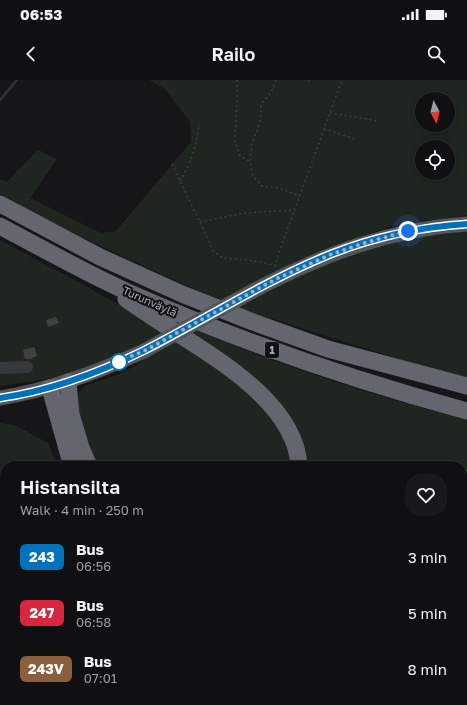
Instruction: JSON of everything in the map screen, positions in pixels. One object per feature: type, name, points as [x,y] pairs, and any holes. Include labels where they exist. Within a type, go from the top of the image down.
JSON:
[{"type":"highway","name":"Turunväylä","points":[[0,204],[100,257],[182,294],[253,322],[328,349],[467,386]]},
{"type":"highway","name":"Turunväylä","points":[[0,226],[128,292],[246,341],[322,368],[467,411]]},
{"type":"highway","points":[[85,270],[153,318],[233,371],[258,393],[275,410],[288,429],[298,461]]},
{"type":"highway","points":[[68,382],[71,414],[81,448],[87,461]]},
{"type":"highway","points":[[50,388],[72,461]]},
{"type":"main road","points":[[0,398],[50,388],[144,351],[253,292],[276,272],[368,242],[408,231],[467,224]]},
{"type":"street","points":[[0,368],[27,367]]},
{"type":"path","points":[[237,80],[234,141],[240,156],[250,162]]},
{"type":"path","points":[[276,80],[271,93],[262,104],[260,123],[252,144],[250,162],[253,176],[262,186],[278,188],[300,196]]},
{"type":"path","points":[[172,164],[214,252],[223,258],[248,260],[276,272],[294,210],[342,80]]},
{"type":"path","points":[[330,113],[378,121]]},
{"type":"path","points":[[180,181],[188,168],[198,135],[199,124]]},
{"type":"path","points":[[324,129],[355,139]]},
{"type":"path","points":[[200,222],[245,213],[294,210]]},
{"type":"shaded area","points":[[149,80],[467,80],[467,215],[388,227],[316,254],[222,301],[82,237],[0,194],[0,179],[7,182],[38,150],[57,159],[30,198],[101,233],[116,231],[191,142],[190,122],[165,89]]},
{"type":"shaded area","points":[[467,231],[467,378],[428,368],[238,308],[294,279],[351,255],[410,239]]},
{"type":"shaded area","points":[[0,240],[166,331],[123,354],[66,375],[0,386]]},
{"type":"shaded area","points":[[162,316],[238,347],[334,381],[467,420],[467,461],[301,461],[290,425]]},
{"type":"shaded area","points":[[179,339],[266,405],[285,433],[293,461],[93,461],[76,400],[79,392],[85,386],[115,376],[136,365]]},
{"type":"shaded area","points":[[0,423],[15,425],[48,443],[55,461],[0,461]]},
{"type":"building","points":[[56,317],[59,323],[48,327],[46,320]]},
{"type":"building","points":[[34,347],[37,356],[32,359],[25,359],[23,350]]},
{"type":"waterway","points":[[0,100],[17,80]]},
{"type":"bus line","name":"243","points":[[0,398],[50,388],[126,359],[144,351],[276,279],[332,254],[408,231],[467,224]]},
{"type":"route","points":[[119,362],[112,364],[144,351],[276,279],[332,254],[408,231]]}]
